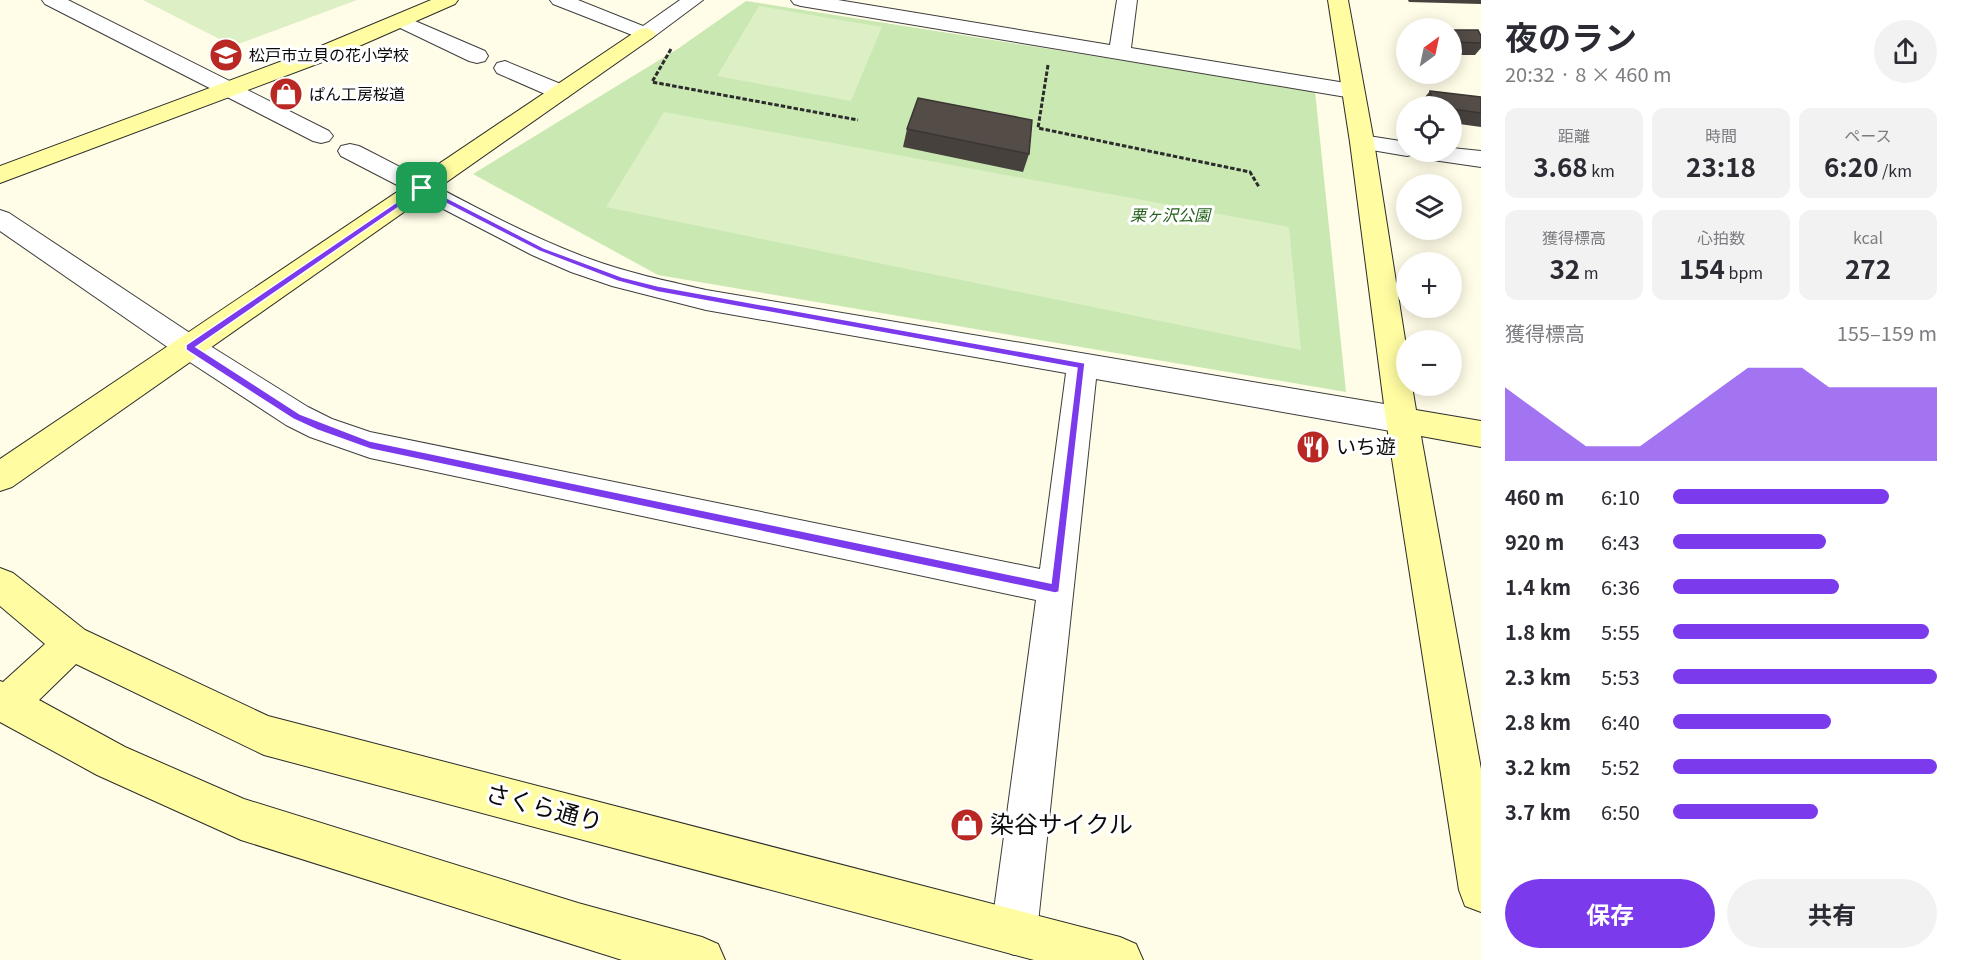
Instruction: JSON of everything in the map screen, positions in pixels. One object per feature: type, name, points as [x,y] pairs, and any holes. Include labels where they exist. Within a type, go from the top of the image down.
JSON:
[{"type":"street","points":[[0,175],[229,90],[448,0]]},
{"type":"street","points":[[560,0],[645,34]]},
{"type":"street","points":[[801,0],[1352,91]]},
{"type":"street","points":[[1120,52],[1127,0]]},
{"type":"street","points":[[1338,0],[1362,141],[1402,420],[1481,890]]},
{"type":"street","points":[[60,2],[321,136]]},
{"type":"street","points":[[0,477],[689,3]]},
{"type":"street","points":[[401,21],[477,56]]},
{"type":"street","points":[[505,68],[560,92]]},
{"type":"street","points":[[1362,141],[1396,147]]},
{"type":"street","points":[[350,151],[541,249],[620,279],[658,289],[1082,366],[1481,434]]},
{"type":"street","points":[[1462,157],[1481,159]]},
{"type":"street","points":[[0,219],[189,347],[297,416],[321,428],[370,445],[1055,588]]},
{"type":"street","points":[[1014,932],[1082,366]]},
{"type":"street","name":"さくら通り","points":[[0,584],[72,643],[264,735],[1120,960]]},
{"type":"street","points":[[72,643],[2,706],[111,761],[241,819],[578,925],[702,960]]},
{"type":"path","points":[[689,3],[690,15],[652,82],[858,120]]},
{"type":"path","points":[[1052,41],[1038,128],[1250,172],[1259,187]]},
{"type":"green space","points":[[143,0],[357,0],[233,46]]},
{"type":"green space","name":"栗ヶ沢公園","points":[[746,1],[1315,91],[1346,392],[658,275],[473,174],[679,48]]},
{"type":"green space","points":[[759,6],[882,27],[851,101],[717,76]]},
{"type":"green space","points":[[664,112],[1289,227],[1301,350],[606,207]]},
{"type":"building","points":[[1462,30],[1478,30],[1481,43],[1462,42]]},
{"type":"building","points":[[1430,91],[1481,97],[1481,113],[1462,110],[1462,96],[1431,96]]},
{"type":"building","points":[[918,98],[1032,120],[1029,154],[907,129]]},
{"type":"place","name":"松戸市立貝の花小学校","points":[[226,55]]},
{"type":"place","name":"ぱん工房桜道","points":[[286,94]]},
{"type":"place","name":"いち遊","points":[[1313,447]]},
{"type":"place","name":"染谷サイクル","points":[[967,825]]},
{"type":"route","points":[[422,188],[541,249],[620,279],[706,300],[1082,366],[1055,588],[370,445],[321,428],[297,416],[189,347],[422,188]]}]
